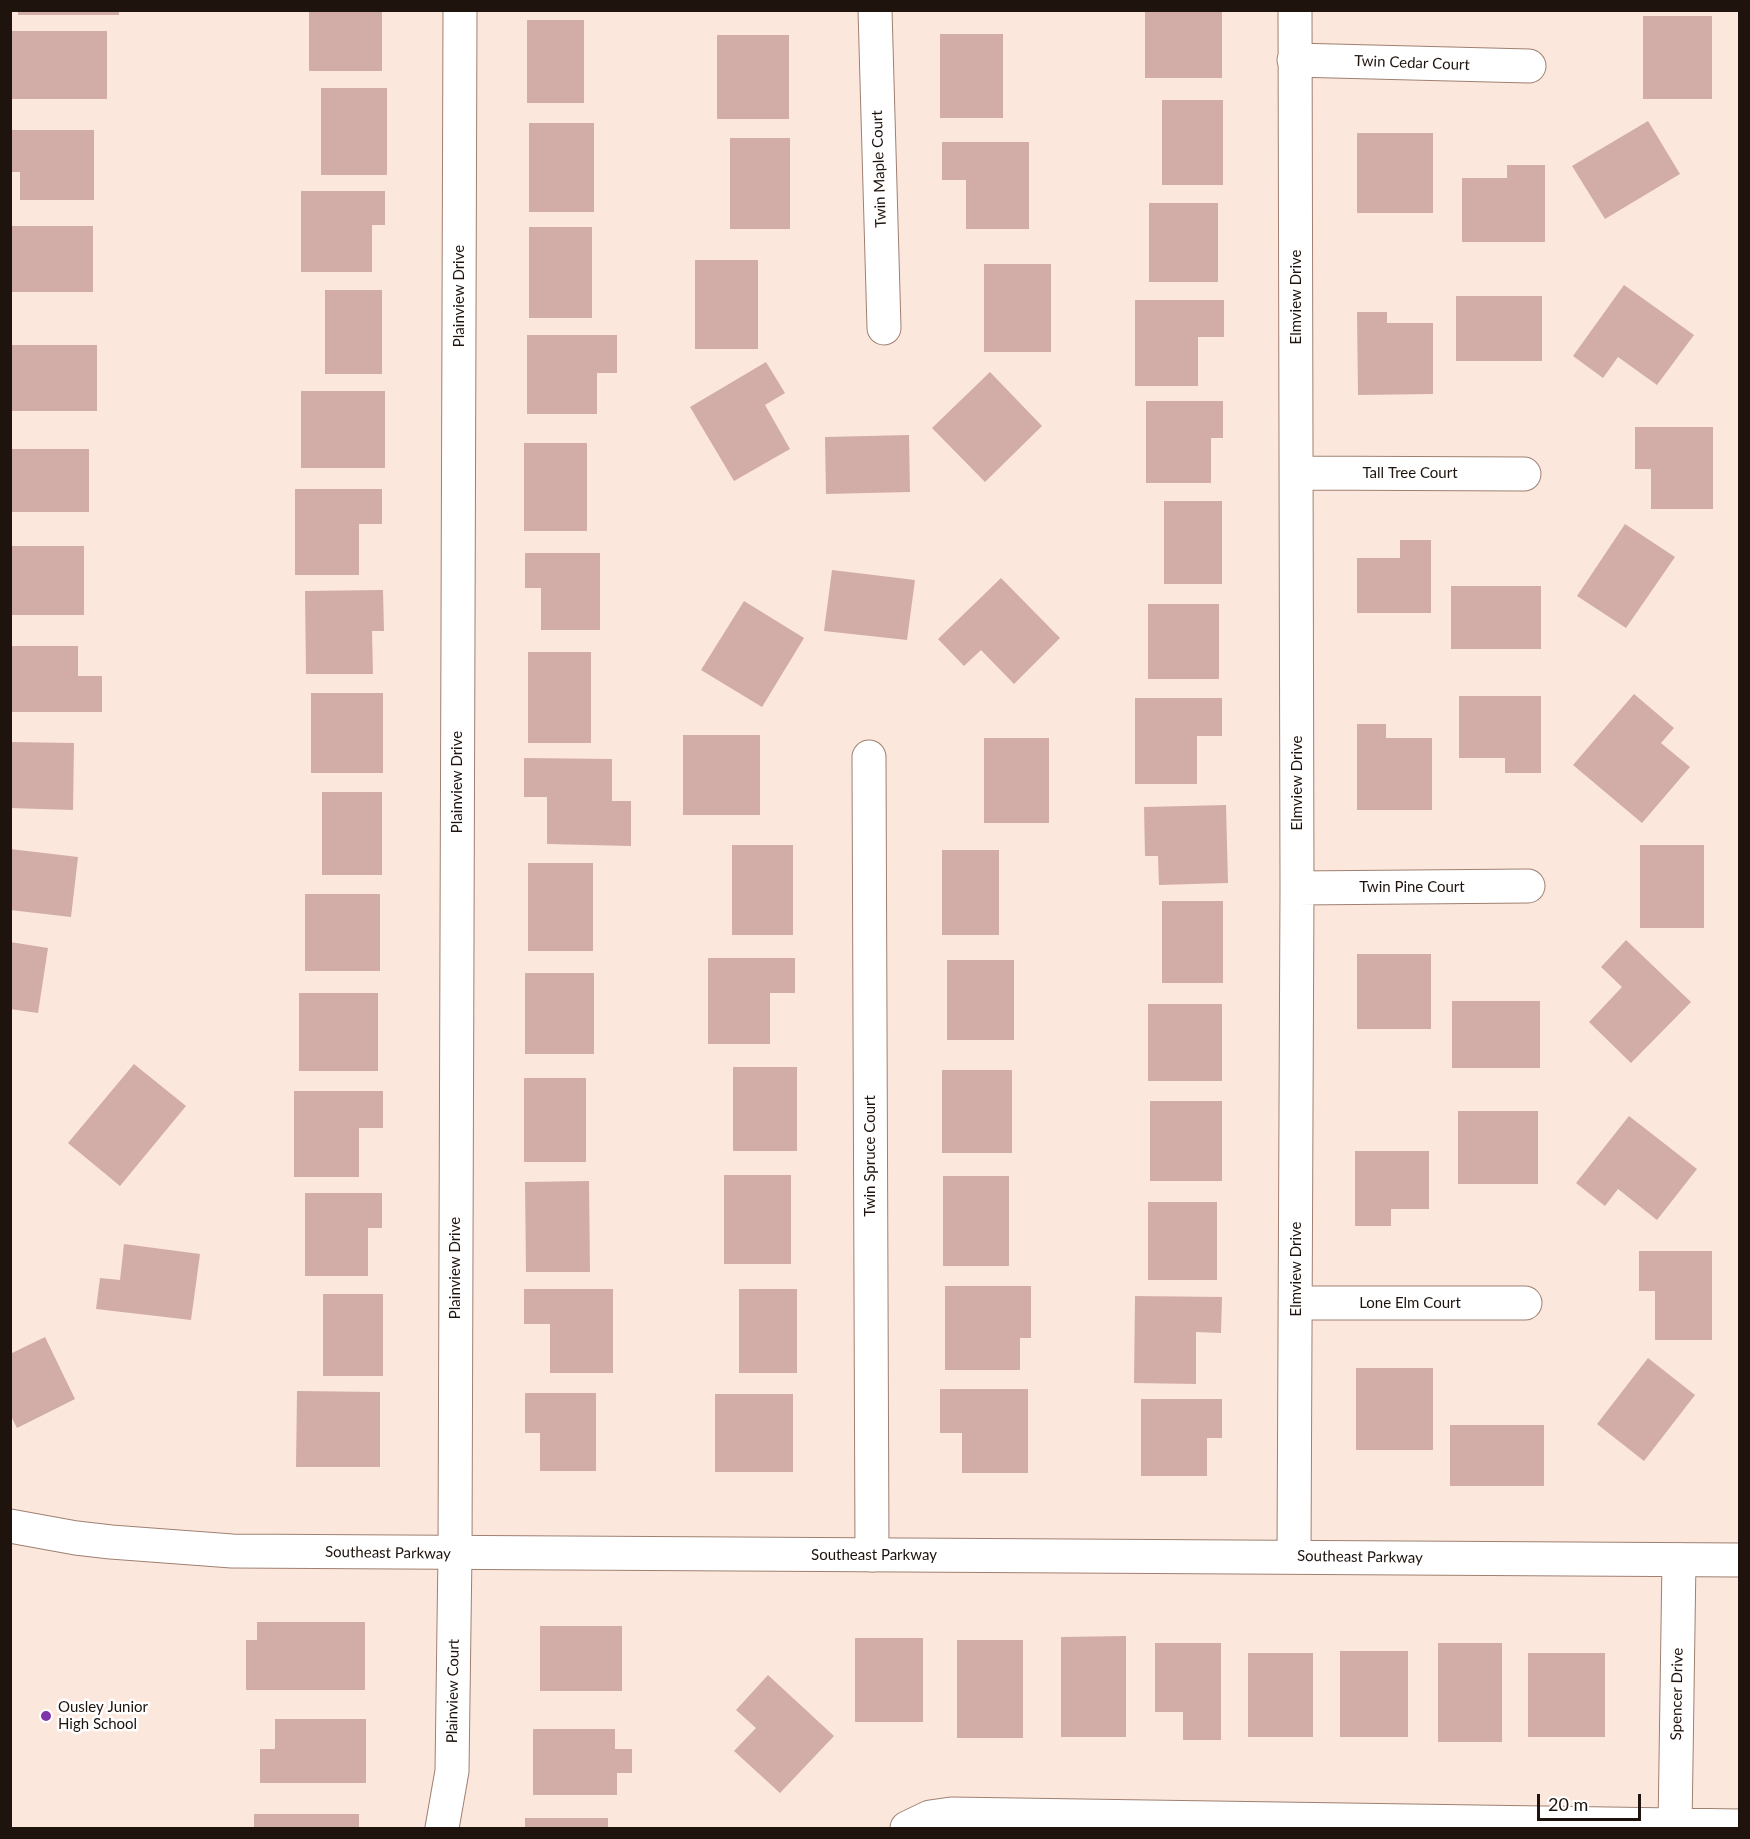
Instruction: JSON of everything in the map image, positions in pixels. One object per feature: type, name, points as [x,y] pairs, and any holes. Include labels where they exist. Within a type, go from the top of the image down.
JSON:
[{"type":"street","name":"Plainview Drive","points":[[455,1553],[460,10]]},
{"type":"street","name":"Twin Maple Court","points":[[875,10],[884,328]]},
{"type":"street","name":"Elmview Drive","points":[[1294,1556],[1297,888],[1295,10]]},
{"type":"street","name":"Twin Cedar Court","points":[[1294,60],[1529,66]]},
{"type":"street","name":"Tall Tree Court","points":[[1297,473],[1524,474]]},
{"type":"street","name":"Twin Spruce Court","points":[[869,756],[872,1555]]},
{"type":"street","name":"Twin Pine Court","points":[[1297,888],[1528,886]]},
{"type":"street","name":"Lone Elm Court","points":[[1295,1304],[1525,1304]]},
{"type":"street","name":"Southeast Parkway","points":[[10,1526],[111,1542],[232,1551],[1740,1560]]},
{"type":"street","name":"Plainview Court","points":[[442,1828],[452,1771],[455,1553]]},
{"type":"street","name":"Spencer Drive","points":[[1675,1827],[1679,1560]]},
{"type":"street","points":[[907,1828],[930,1817],[951,1814],[1277,1823],[1740,1826]]},
{"type":"building","points":[[18,10],[119,10],[119,15],[18,15]]},
{"type":"building","points":[[309,10],[382,10],[382,71],[309,71]]},
{"type":"building","points":[[1145,10],[1222,10],[1222,78],[1145,78]]},
{"type":"building","points":[[1643,16],[1712,16],[1712,99],[1643,99]]},
{"type":"building","points":[[527,20],[584,20],[584,103],[527,103]]},
{"type":"building","points":[[11,31],[107,31],[107,99],[11,99]]},
{"type":"building","points":[[940,34],[1003,34],[1003,118],[940,118]]},
{"type":"building","points":[[717,35],[789,35],[789,119],[717,119]]},
{"type":"building","points":[[321,88],[387,88],[387,175],[321,175]]},
{"type":"building","points":[[1162,100],[1223,100],[1223,185],[1162,185]]},
{"type":"building","points":[[1648,121],[1680,174],[1605,219],[1572,166]]},
{"type":"building","points":[[529,123],[594,123],[594,212],[529,212]]},
{"type":"building","points":[[10,130],[94,130],[94,200],[20,200],[20,172],[10,172]]},
{"type":"building","points":[[1357,133],[1433,133],[1433,213],[1357,213]]},
{"type":"building","points":[[730,138],[790,138],[790,229],[730,229]]},
{"type":"building","points":[[942,142],[1029,142],[1029,229],[966,229],[966,180],[942,180]]},
{"type":"building","points":[[1507,165],[1545,165],[1545,242],[1462,242],[1462,178],[1507,178]]},
{"type":"building","points":[[301,191],[385,191],[385,225],[372,225],[372,272],[301,272]]},
{"type":"building","points":[[1149,203],[1218,203],[1218,282],[1149,282]]},
{"type":"building","points":[[10,226],[93,226],[93,292],[10,292]]},
{"type":"building","points":[[529,227],[592,227],[592,318],[529,318]]},
{"type":"building","points":[[695,260],[758,260],[758,349],[695,349]]},
{"type":"building","points":[[984,264],[1051,264],[1051,352],[984,352]]},
{"type":"building","points":[[1624,285],[1694,335],[1657,385],[1618,357],[1603,378],[1573,356]]},
{"type":"building","points":[[325,290],[382,290],[382,374],[325,374]]},
{"type":"building","points":[[1456,296],[1542,296],[1542,361],[1456,361]]},
{"type":"building","points":[[1135,300],[1224,300],[1224,337],[1198,337],[1198,386],[1135,386]]},
{"type":"building","points":[[1357,312],[1387,312],[1387,323],[1433,323],[1433,394],[1358,395]]},
{"type":"building","points":[[527,335],[617,335],[617,373],[597,373],[597,414],[527,414]]},
{"type":"building","points":[[10,345],[97,345],[97,411],[10,411]]},
{"type":"building","points":[[766,362],[785,393],[765,405],[790,449],[734,481],[690,407]]},
{"type":"building","points":[[990,372],[1042,426],[985,482],[932,428]]},
{"type":"building","points":[[301,391],[385,391],[385,468],[301,468]]},
{"type":"building","points":[[1146,401],[1223,401],[1223,438],[1211,438],[1211,483],[1146,483]]},
{"type":"building","points":[[1635,427],[1713,427],[1713,509],[1651,509],[1651,469],[1635,469]]},
{"type":"building","points":[[909,435],[910,492],[826,494],[825,437]]},
{"type":"building","points":[[524,443],[587,443],[587,531],[524,531]]},
{"type":"building","points":[[10,449],[89,449],[89,512],[10,512]]},
{"type":"building","points":[[295,489],[382,489],[382,524],[359,524],[359,575],[295,575]]},
{"type":"building","points":[[1164,501],[1222,501],[1222,584],[1164,584]]},
{"type":"building","points":[[1625,524],[1675,557],[1626,628],[1577,596]]},
{"type":"building","points":[[1400,540],[1431,540],[1431,613],[1357,613],[1357,558],[1400,558]]},
{"type":"building","points":[[10,546],[84,546],[84,615],[10,615]]},
{"type":"building","points":[[525,553],[600,553],[600,630],[541,630],[541,588],[525,588]]},
{"type":"building","points":[[832,570],[915,580],[907,640],[824,631]]},
{"type":"building","points":[[1001,578],[1060,638],[1014,684],[981,650],[964,666],[938,639]]},
{"type":"building","points":[[1451,586],[1541,586],[1541,649],[1451,649]]},
{"type":"building","points":[[383,590],[384,631],[372,631],[373,674],[306,674],[305,591]]},
{"type":"building","points":[[744,601],[804,638],[762,707],[701,670]]},
{"type":"building","points":[[1148,604],[1219,604],[1219,679],[1148,679]]},
{"type":"building","points":[[10,646],[78,646],[78,676],[102,676],[102,712],[10,712]]},
{"type":"building","points":[[528,652],[591,652],[591,743],[528,743]]},
{"type":"building","points":[[311,693],[383,693],[383,773],[311,773]]},
{"type":"building","points":[[1634,694],[1674,728],[1661,743],[1690,767],[1642,823],[1573,765]]},
{"type":"building","points":[[1459,696],[1541,696],[1541,773],[1505,773],[1505,758],[1459,758]]},
{"type":"building","points":[[1135,698],[1222,698],[1222,736],[1197,736],[1197,784],[1135,784]]},
{"type":"building","points":[[1357,724],[1386,724],[1386,738],[1432,738],[1432,810],[1357,810]]},
{"type":"building","points":[[683,735],[760,735],[760,815],[683,815]]},
{"type":"building","points":[[984,738],[1049,738],[1049,823],[984,823]]},
{"type":"building","points":[[10,742],[74,743],[73,810],[10,808]]},
{"type":"building","points":[[524,758],[612,759],[612,801],[631,801],[631,846],[547,844],[547,797],[524,797]]},
{"type":"building","points":[[322,792],[382,792],[382,875],[322,875]]},
{"type":"building","points":[[1226,805],[1228,883],[1159,885],[1158,856],[1145,856],[1144,807]]},
{"type":"building","points":[[732,845],[793,845],[793,935],[732,935]]},
{"type":"building","points":[[1640,845],[1704,845],[1704,928],[1640,928]]},
{"type":"building","points":[[10,849],[78,857],[71,917],[10,910]]},
{"type":"building","points":[[942,850],[999,850],[999,935],[942,935]]},
{"type":"building","points":[[528,863],[593,863],[593,951],[528,951]]},
{"type":"building","points":[[305,894],[380,894],[380,971],[305,971]]},
{"type":"building","points":[[1162,901],[1223,901],[1223,983],[1162,983]]},
{"type":"building","points":[[1626,940],[1691,1002],[1631,1063],[1589,1022],[1622,987],[1601,967]]},
{"type":"building","points":[[10,942],[48,948],[38,1013],[10,1009]]},
{"type":"building","points":[[1357,954],[1431,954],[1431,1029],[1357,1029]]},
{"type":"building","points":[[708,958],[795,958],[795,993],[770,993],[770,1044],[708,1044]]},
{"type":"building","points":[[947,960],[1014,960],[1014,1040],[947,1040]]},
{"type":"building","points":[[525,973],[594,973],[594,1054],[525,1054]]},
{"type":"building","points":[[299,993],[378,993],[378,1071],[299,1071]]},
{"type":"building","points":[[1452,1001],[1540,1001],[1540,1068],[1452,1068]]},
{"type":"building","points":[[1148,1004],[1222,1004],[1222,1081],[1148,1081]]},
{"type":"building","points":[[134,1064],[186,1106],[120,1186],[68,1143]]},
{"type":"building","points":[[733,1067],[797,1067],[797,1151],[733,1151]]},
{"type":"building","points":[[942,1070],[1012,1070],[1012,1153],[942,1153]]},
{"type":"building","points":[[524,1078],[586,1078],[586,1162],[524,1162]]},
{"type":"building","points":[[294,1091],[383,1091],[383,1128],[359,1128],[359,1177],[294,1177]]},
{"type":"building","points":[[1150,1101],[1222,1101],[1222,1181],[1150,1181]]},
{"type":"building","points":[[1458,1111],[1538,1111],[1538,1184],[1458,1184]]},
{"type":"building","points":[[1629,1116],[1697,1169],[1657,1220],[1618,1189],[1605,1206],[1576,1183]]},
{"type":"building","points":[[1355,1151],[1429,1151],[1429,1209],[1391,1209],[1391,1226],[1355,1226]]},
{"type":"building","points":[[724,1175],[791,1175],[791,1264],[724,1264]]},
{"type":"building","points":[[943,1176],[1009,1176],[1009,1266],[943,1266]]},
{"type":"building","points":[[589,1181],[590,1272],[526,1272],[525,1182]]},
{"type":"building","points":[[305,1193],[382,1193],[382,1228],[368,1228],[368,1276],[305,1276]]},
{"type":"building","points":[[1148,1202],[1217,1202],[1217,1280],[1148,1280]]},
{"type":"building","points":[[124,1244],[200,1254],[191,1320],[96,1309],[100,1278],[120,1280]]},
{"type":"building","points":[[1639,1251],[1712,1251],[1712,1340],[1655,1340],[1655,1291],[1639,1291]]},
{"type":"building","points":[[945,1286],[1031,1286],[1031,1338],[1020,1338],[1020,1370],[945,1370]]},
{"type":"building","points":[[524,1289],[613,1289],[613,1373],[550,1373],[550,1324],[524,1324]]},
{"type":"building","points":[[739,1289],[797,1289],[797,1373],[739,1373]]},
{"type":"building","points":[[323,1294],[383,1294],[383,1376],[323,1376]]},
{"type":"building","points":[[1135,1296],[1222,1297],[1221,1333],[1196,1332],[1196,1384],[1134,1383]]},
{"type":"building","points":[[45,1337],[75,1399],[17,1428],[10,1414],[10,1354]]},
{"type":"building","points":[[1648,1358],[1695,1395],[1644,1461],[1597,1424]]},
{"type":"building","points":[[1356,1368],[1433,1368],[1433,1450],[1356,1450]]},
{"type":"building","points":[[940,1389],[1028,1389],[1028,1473],[962,1473],[962,1433],[940,1433]]},
{"type":"building","points":[[297,1391],[380,1392],[380,1467],[296,1467]]},
{"type":"building","points":[[525,1393],[596,1393],[596,1471],[540,1471],[540,1433],[525,1433]]},
{"type":"building","points":[[715,1394],[793,1394],[793,1472],[715,1472]]},
{"type":"building","points":[[1141,1399],[1222,1399],[1222,1438],[1207,1438],[1207,1476],[1141,1476]]},
{"type":"building","points":[[1450,1425],[1544,1425],[1544,1486],[1450,1486]]},
{"type":"building","points":[[257,1622],[365,1622],[365,1690],[246,1690],[246,1640],[257,1640]]},
{"type":"building","points":[[540,1626],[622,1626],[622,1691],[540,1691]]},
{"type":"building","points":[[1126,1636],[1126,1737],[1061,1737],[1061,1637]]},
{"type":"building","points":[[855,1638],[923,1638],[923,1722],[855,1722]]},
{"type":"building","points":[[957,1640],[1023,1640],[1023,1738],[957,1738]]},
{"type":"building","points":[[1155,1643],[1221,1643],[1221,1740],[1183,1740],[1183,1712],[1155,1712]]},
{"type":"building","points":[[1438,1643],[1502,1643],[1502,1742],[1438,1742]]},
{"type":"building","points":[[1340,1651],[1408,1651],[1408,1737],[1340,1737]]},
{"type":"building","points":[[1248,1653],[1313,1653],[1313,1737],[1248,1737]]},
{"type":"building","points":[[1528,1653],[1605,1653],[1605,1737],[1528,1737]]},
{"type":"building","points":[[768,1675],[834,1736],[780,1793],[734,1751],[756,1728],[736,1710]]},
{"type":"building","points":[[275,1719],[366,1719],[366,1783],[260,1783],[260,1749],[275,1749]]},
{"type":"building","points":[[533,1729],[615,1729],[615,1749],[632,1749],[632,1773],[617,1773],[617,1795],[533,1795]]},
{"type":"building","points":[[254,1814],[359,1814],[359,1828],[254,1828]]},
{"type":"building","points":[[525,1818],[608,1818],[608,1828],[525,1828]]},
{"type":"place","name":"Ousley Junior High School","points":[[46,1716]]}]
